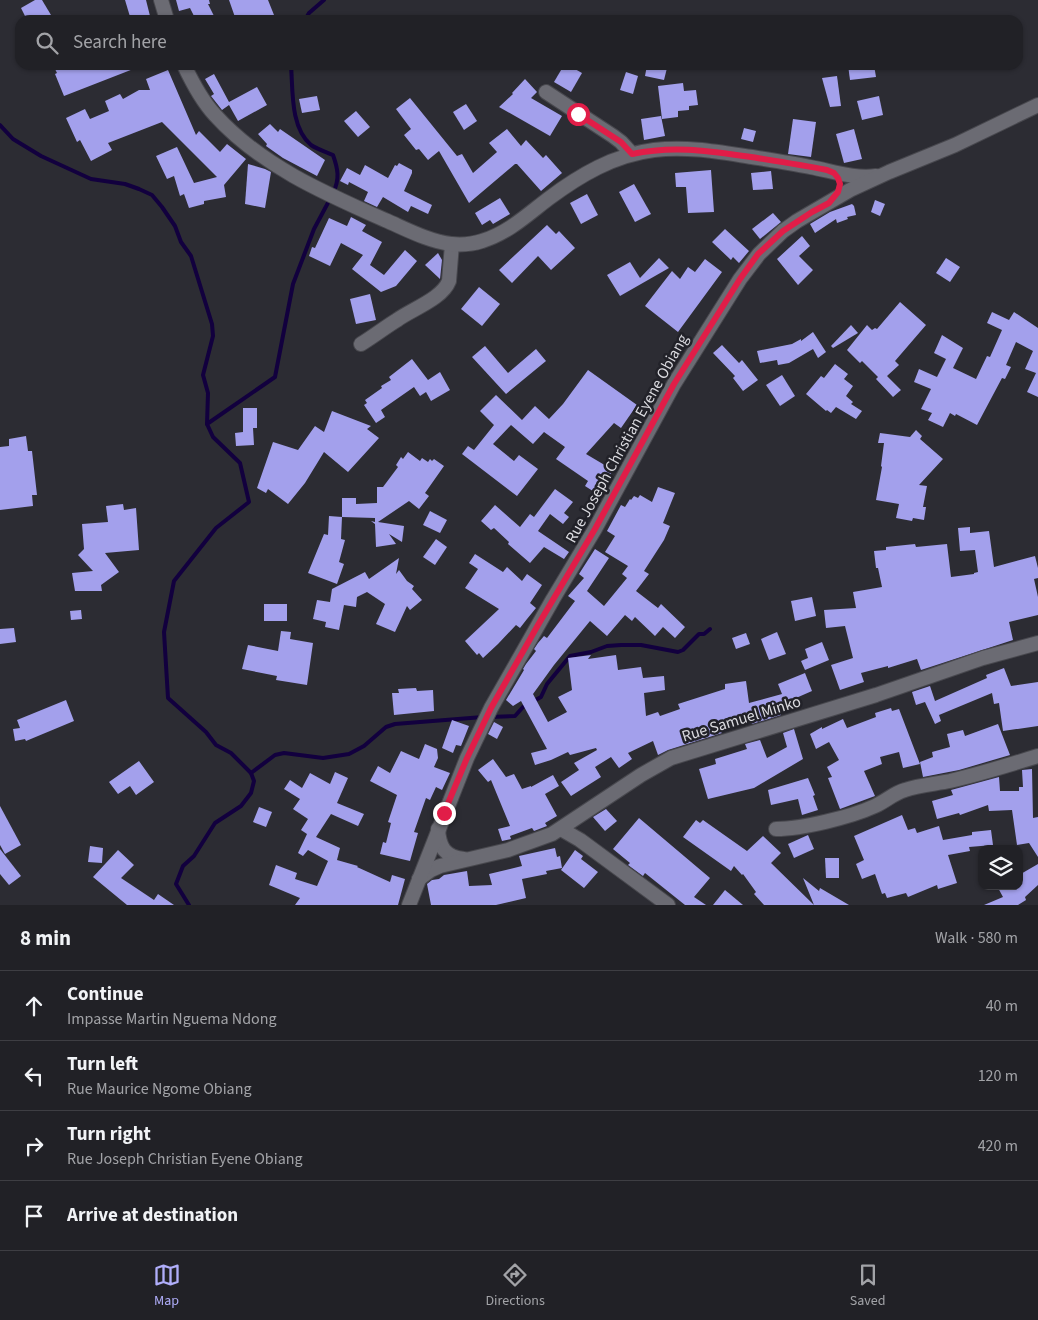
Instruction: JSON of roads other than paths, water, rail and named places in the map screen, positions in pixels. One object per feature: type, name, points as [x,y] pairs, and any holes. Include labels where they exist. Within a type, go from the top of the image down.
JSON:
[{"type":"street","points":[[161,0],[166,15]]},
{"type":"street","points":[[187,70],[214,114],[252,148],[272,162],[299,179],[340,200],[436,241],[452,244],[481,241],[509,229],[582,175],[596,167],[632,154],[653,150],[700,149],[853,176],[882,175]]},
{"type":"street","points":[[546,92],[613,136],[632,154]]},
{"type":"street","name":"Rue Joseph Christian Eyene Obiang","points":[[409,905],[438,828],[491,708],[595,529],[674,384],[740,279],[758,254],[783,231],[812,212],[882,175],[955,145],[1038,105]]},
{"type":"street","points":[[827,170],[834,173],[840,184],[838,192],[829,203]]},
{"type":"street","points":[[361,344],[384,330],[395,320],[421,307],[447,286],[452,244]]},
{"type":"street","name":"Rue Samuel Minko","points":[[418,879],[440,866],[523,846],[552,834],[641,775],[671,758],[876,695],[983,658],[1038,643]]},
{"type":"street","points":[[776,829],[801,827],[847,815],[873,807],[886,801],[897,792],[952,780],[1038,756]]},
{"type":"street","points":[[438,828],[439,840],[443,850],[450,856],[470,859]]},
{"type":"street","points":[[561,829],[580,840],[668,905]]},
{"type":"waterway","points":[[308,15],[324,0]]},
{"type":"waterway","points":[[291,70],[294,108],[299,128],[311,145],[333,155],[338,174],[333,193]]},
{"type":"waterway","points":[[0,125],[13,139],[41,156],[91,179],[125,184],[139,189],[152,195],[162,207],[175,226],[181,242],[191,256],[212,324],[213,336],[203,375],[208,393],[207,424]]},
{"type":"waterway","points":[[189,905],[176,884],[183,866],[194,856],[215,823],[241,806],[251,793],[254,781],[251,773],[231,753],[216,745],[206,732],[168,698],[164,632],[174,581],[216,528],[249,502],[240,463],[213,437],[207,424],[275,377],[293,284],[314,229],[330,199]]},
{"type":"waterway","points":[[490,717],[515,716],[523,707],[541,697],[547,684],[570,656],[591,652],[607,646],[621,645],[641,645],[678,652],[683,650],[699,634],[704,634],[710,629]]},
{"type":"waterway","points":[[251,773],[275,755],[284,753],[323,758],[349,754],[364,746],[386,727],[395,724],[483,717]]}]
